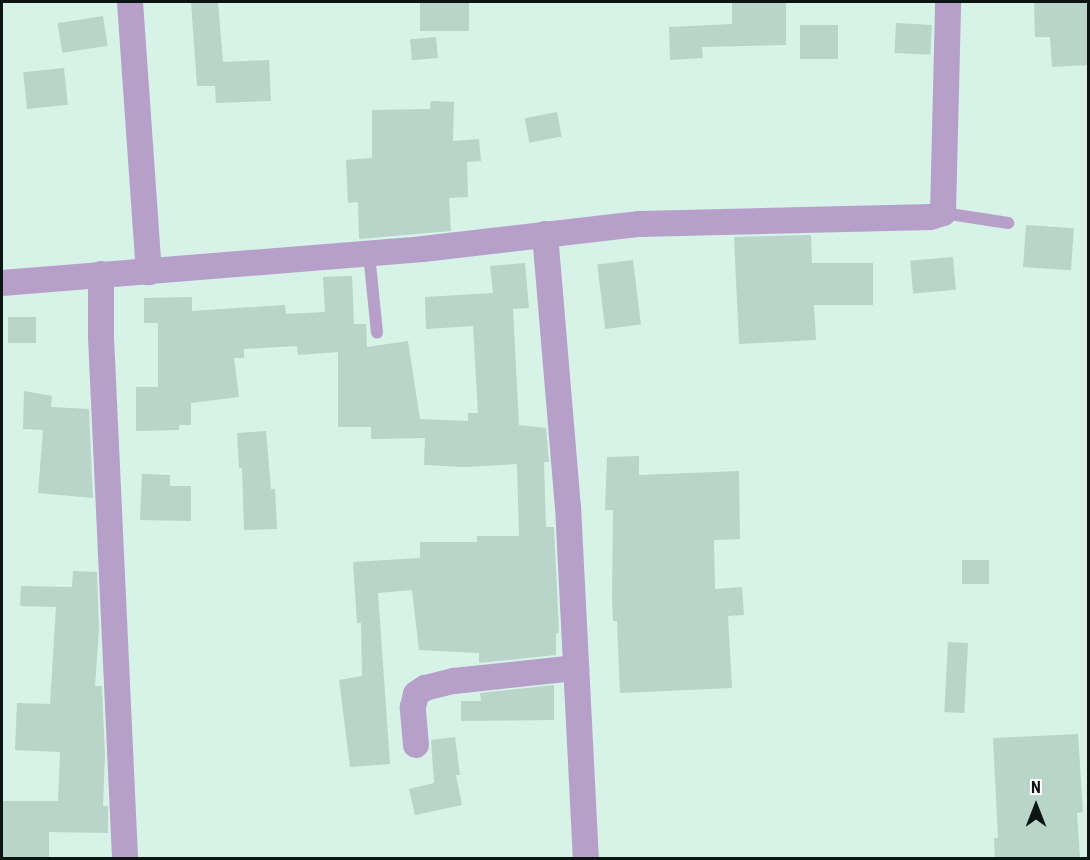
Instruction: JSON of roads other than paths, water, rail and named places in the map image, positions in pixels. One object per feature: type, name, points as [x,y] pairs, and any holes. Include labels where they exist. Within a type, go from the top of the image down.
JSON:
[{"type":"street","points":[[130,2],[149,272]]},
{"type":"street","points":[[2,283],[369,254],[640,224],[931,217],[943,213],[948,2]]},
{"type":"street","points":[[545,234],[568,506],[586,858]]},
{"type":"street","points":[[101,274],[124,858]]},
{"type":"street","points":[[416,745],[416,694],[425,688],[454,681],[576,668]]},
{"type":"lane","points":[[943,213],[1008,223]]},
{"type":"lane","points":[[369,254],[377,333]]}]
